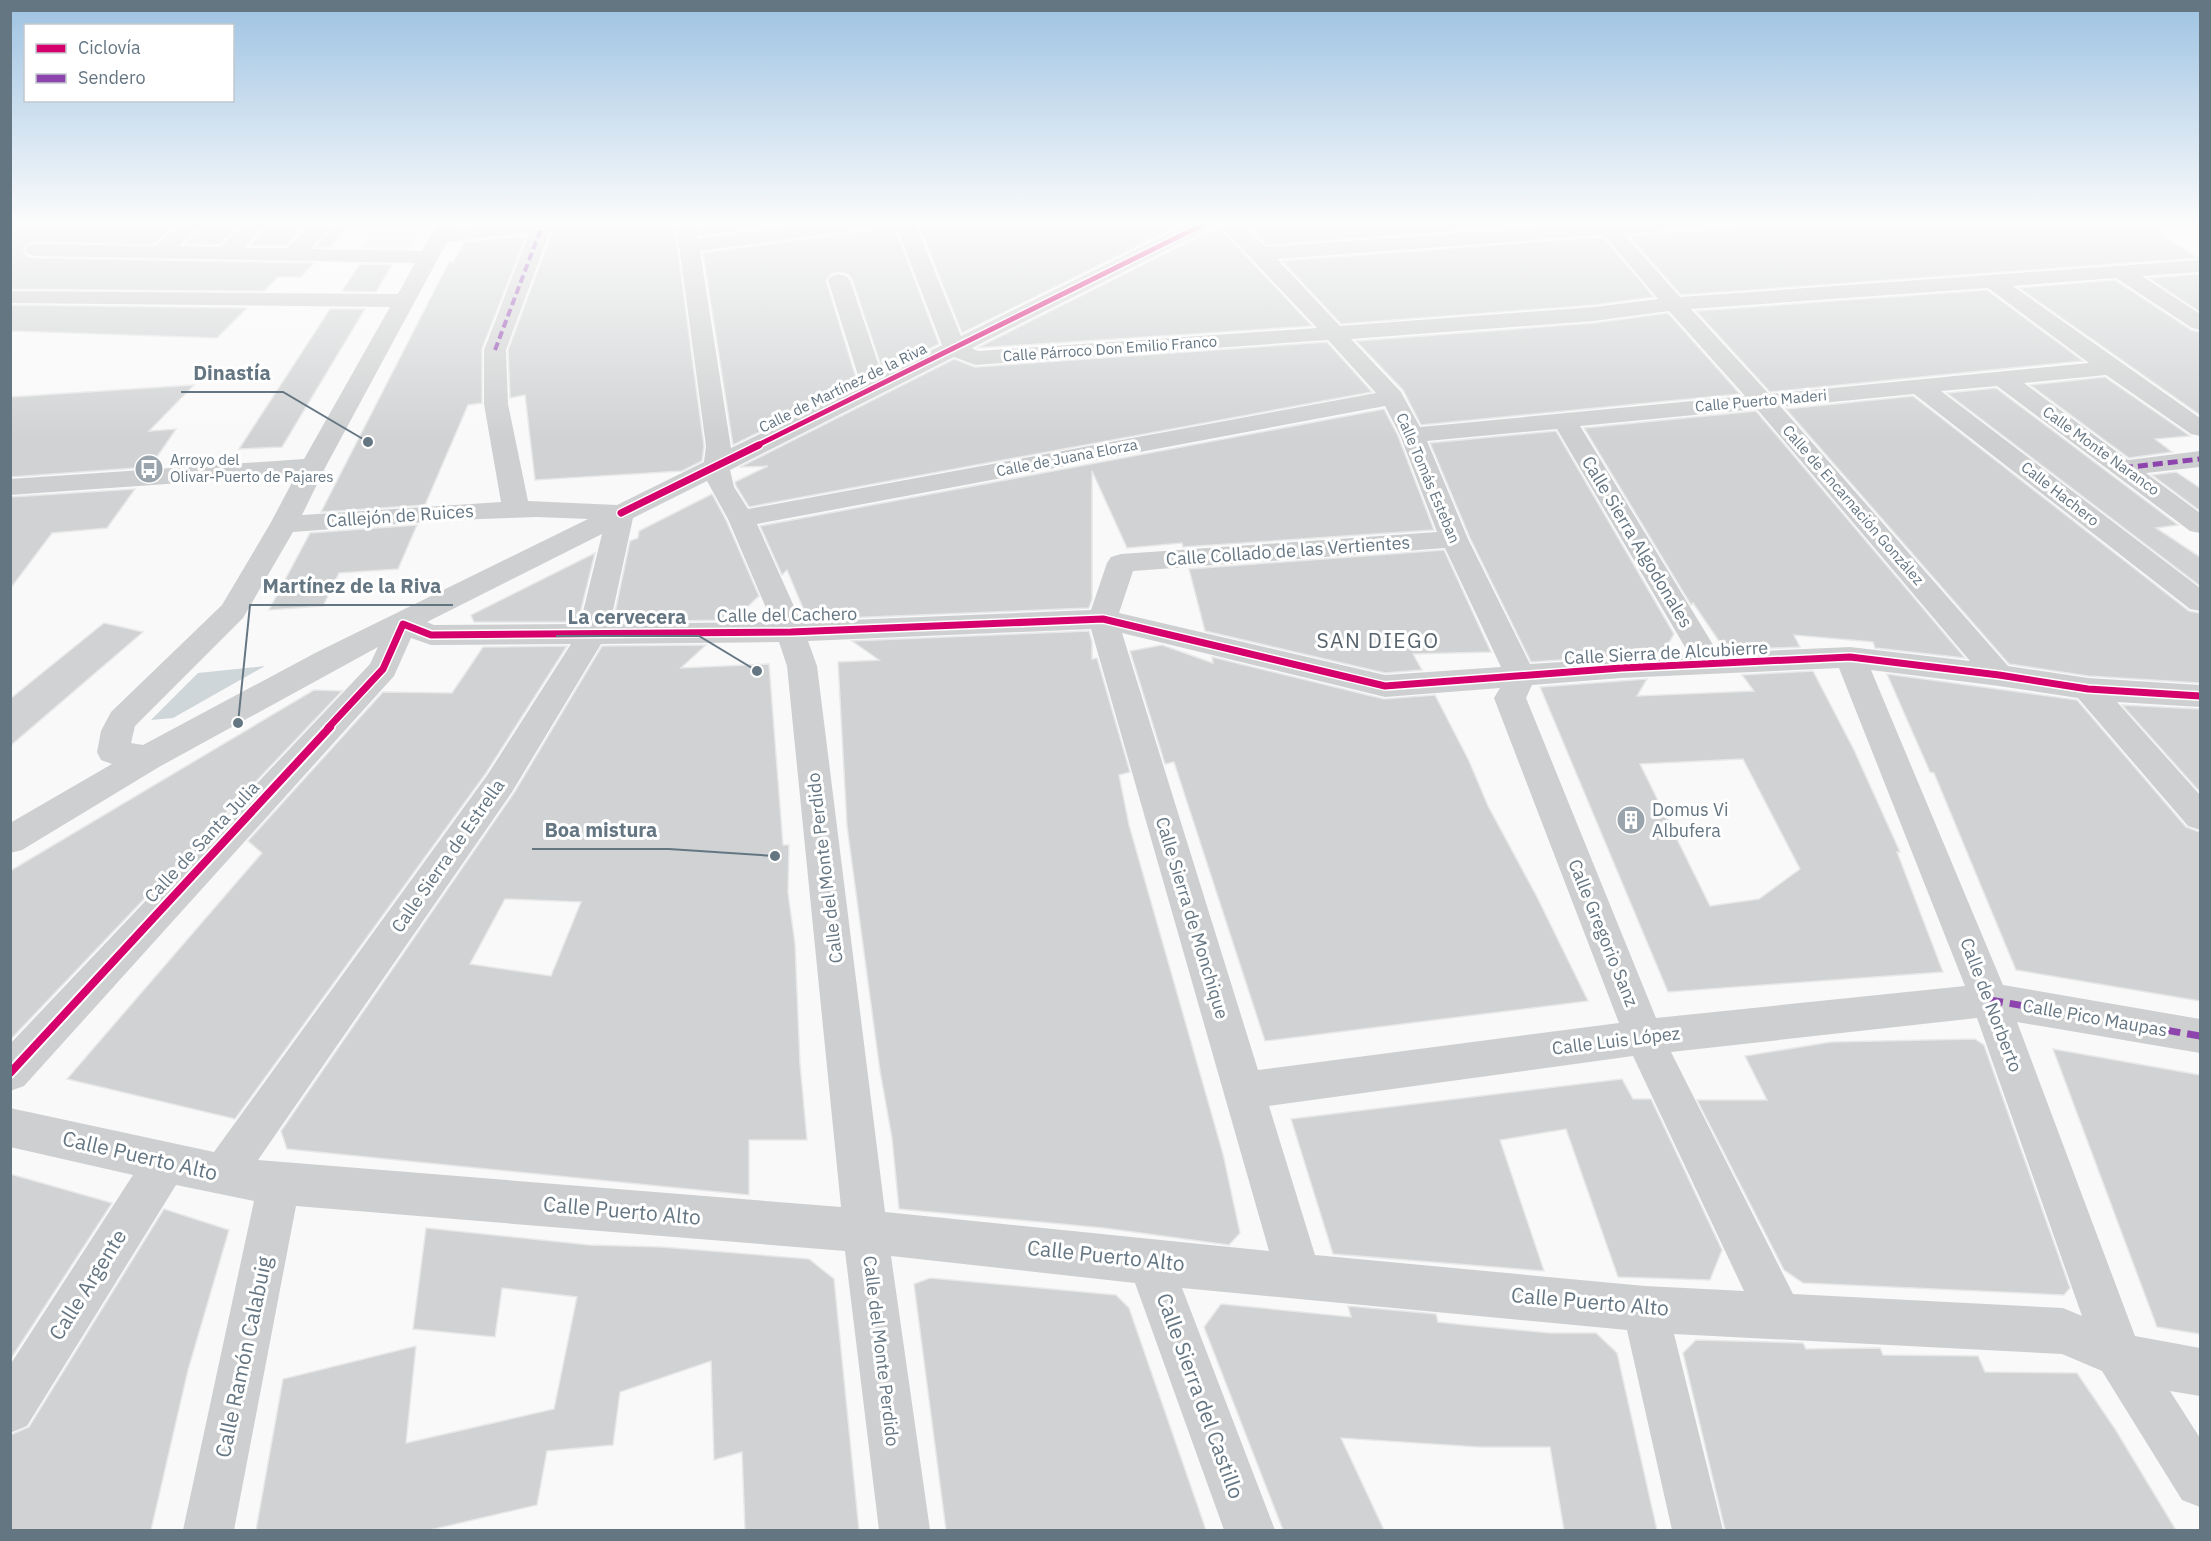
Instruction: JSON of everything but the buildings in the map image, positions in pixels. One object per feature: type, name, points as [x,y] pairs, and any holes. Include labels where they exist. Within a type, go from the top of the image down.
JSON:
[{"type":"street","points":[[147,758],[113,752],[117,731],[122,720],[233,611],[284,524],[313,466],[407,295]]},
{"type":"street","points":[[516,295],[495,350],[496,404],[516,509]]},
{"type":"street","name":"Calle del Monte Perdido","points":[[696,295],[719,446],[716,465],[722,487],[741,519],[780,603],[802,666],[866,1231],[904,1530]]},
{"type":"street","points":[[844,295],[874,387]]},
{"type":"street","points":[[933,295],[955,349]]},
{"type":"street","name":"Calle de Martínez de la Riva","points":[[10,840],[147,758],[328,659],[403,624],[716,465],[1064,295]]},
{"type":"street","name":"Calle Tomás Esteban","points":[[1299,295],[1393,397],[1412,435],[1454,539],[1521,677]]},
{"type":"street","name":"Calle de Encarnación González","points":[[1666,295],[1763,401],[1999,675]]},
{"type":"street","name":"Calle Párroco Don Emilio Franco","points":[[955,349],[975,358],[1594,314],[1674,304],[1794,295]]},
{"type":"street","points":[[2011,295],[2111,368],[2200,429]]},
{"type":"street","points":[[2156,295],[2200,323]]},
{"type":"street","points":[[10,297],[404,301]]},
{"type":"street","name":"Calle Puerto Maderi","points":[[1412,435],[2111,368]]},
{"type":"street","name":"Calle Monte Naranco","points":[[2001,378],[2200,525]]},
{"type":"street","name":"Calle Hachero","points":[[1920,387],[2200,603]]},
{"type":"street","name":"Calle de Juana Elorza","points":[[741,519],[1393,397]]},
{"type":"street","name":"Calle Sierra Algodonales","points":[[1564,420],[1710,665]]},
{"type":"street","points":[[2124,468],[2200,459]]},
{"type":"street","points":[[10,487],[313,466]]},
{"type":"street","name":"Callejón de Ruices","points":[[284,524],[516,509],[576,508],[621,513]]},
{"type":"street","name":"Calle Sierra de Estrella","points":[[223,1175],[500,783],[593,633],[621,513]]},
{"type":"street","name":"Calle Collado de las Vertientes","points":[[1103,619],[1121,563],[1454,539]]},
{"type":"street","name":"Calle Sierra de Alcubierre","points":[[1103,619],[1385,686],[1621,668],[1850,657],[1999,675],[2088,689],[2200,696]]},
{"type":"street","name":"Calle del Cachero","points":[[403,624],[431,635],[791,632],[1103,619]]},
{"type":"street","name":"Calle Sierra de Monchique","points":[[1103,619],[1299,1274]]},
{"type":"street","name":"Calle de Santa Julia","points":[[10,1073],[383,669],[403,624]]},
{"type":"street","name":"Calle de Norberto","points":[[1850,657],[1990,1000],[2120,1357],[2200,1482]]},
{"type":"street","name":"Calle Gregorio Sanz","points":[[1521,677],[1510,698],[1644,1037],[1779,1315]]},
{"type":"street","points":[[2088,689],[2200,817]]},
{"type":"street","name":"Calle Luis López","points":[[1243,1091],[1644,1037],[1990,1000]]},
{"type":"street","name":"Calle Pico Maupas","points":[[1990,1000],[2200,1036]]},
{"type":"street","name":"Calle Puerto Alto","points":[[10,1126],[223,1175],[279,1184],[866,1231],[1150,1262],[1299,1274],[1645,1309],[2063,1331],[2120,1357],[2178,1370],[2200,1372]]},
{"type":"street","name":"Calle Argente","points":[[10,1409],[166,1162]]},
{"type":"street","name":"Calle Ramón Calabuig","points":[[208,1530],[279,1184]]},
{"type":"street","name":"Calle Sierra del Castillo","points":[[1150,1262],[1249,1530]]},
{"type":"street","points":[[1645,1309],[1697,1530]]},
{"type":"shaded area","points":[[265,666],[173,718],[151,720],[198,673]]},
{"type":"marked path","points":[[495,350],[516,295]]},
{"type":"marked path","points":[[2123,468],[2200,459]]},
{"type":"marked path","points":[[1990,1000],[2200,1036]]},
{"type":"cycle path","points":[[621,513],[1061,295]]},
{"type":"cycle path","points":[[10,1073],[383,669],[403,624],[431,635],[791,632],[1103,619],[1385,686],[1621,668],[1850,657],[1999,675],[2088,689],[2200,696]]},
{"type":"place","name":"Dinastía","points":[[368,442]]},
{"type":"place","name":"Arroyo del Olivar-Puerto de Pajares","points":[[149,469]]},
{"type":"place","name":"La cervecera","points":[[757,671]]},
{"type":"place","name":"Martínez de la Riva","points":[[238,723]]},
{"type":"place","name":"Domus Vi Albufera","points":[[1631,820]]},
{"type":"place","name":"Boa mistura","points":[[775,856]]},
{"type":"district","name":"SAN DIEGO","points":[[1378,641]]}]
